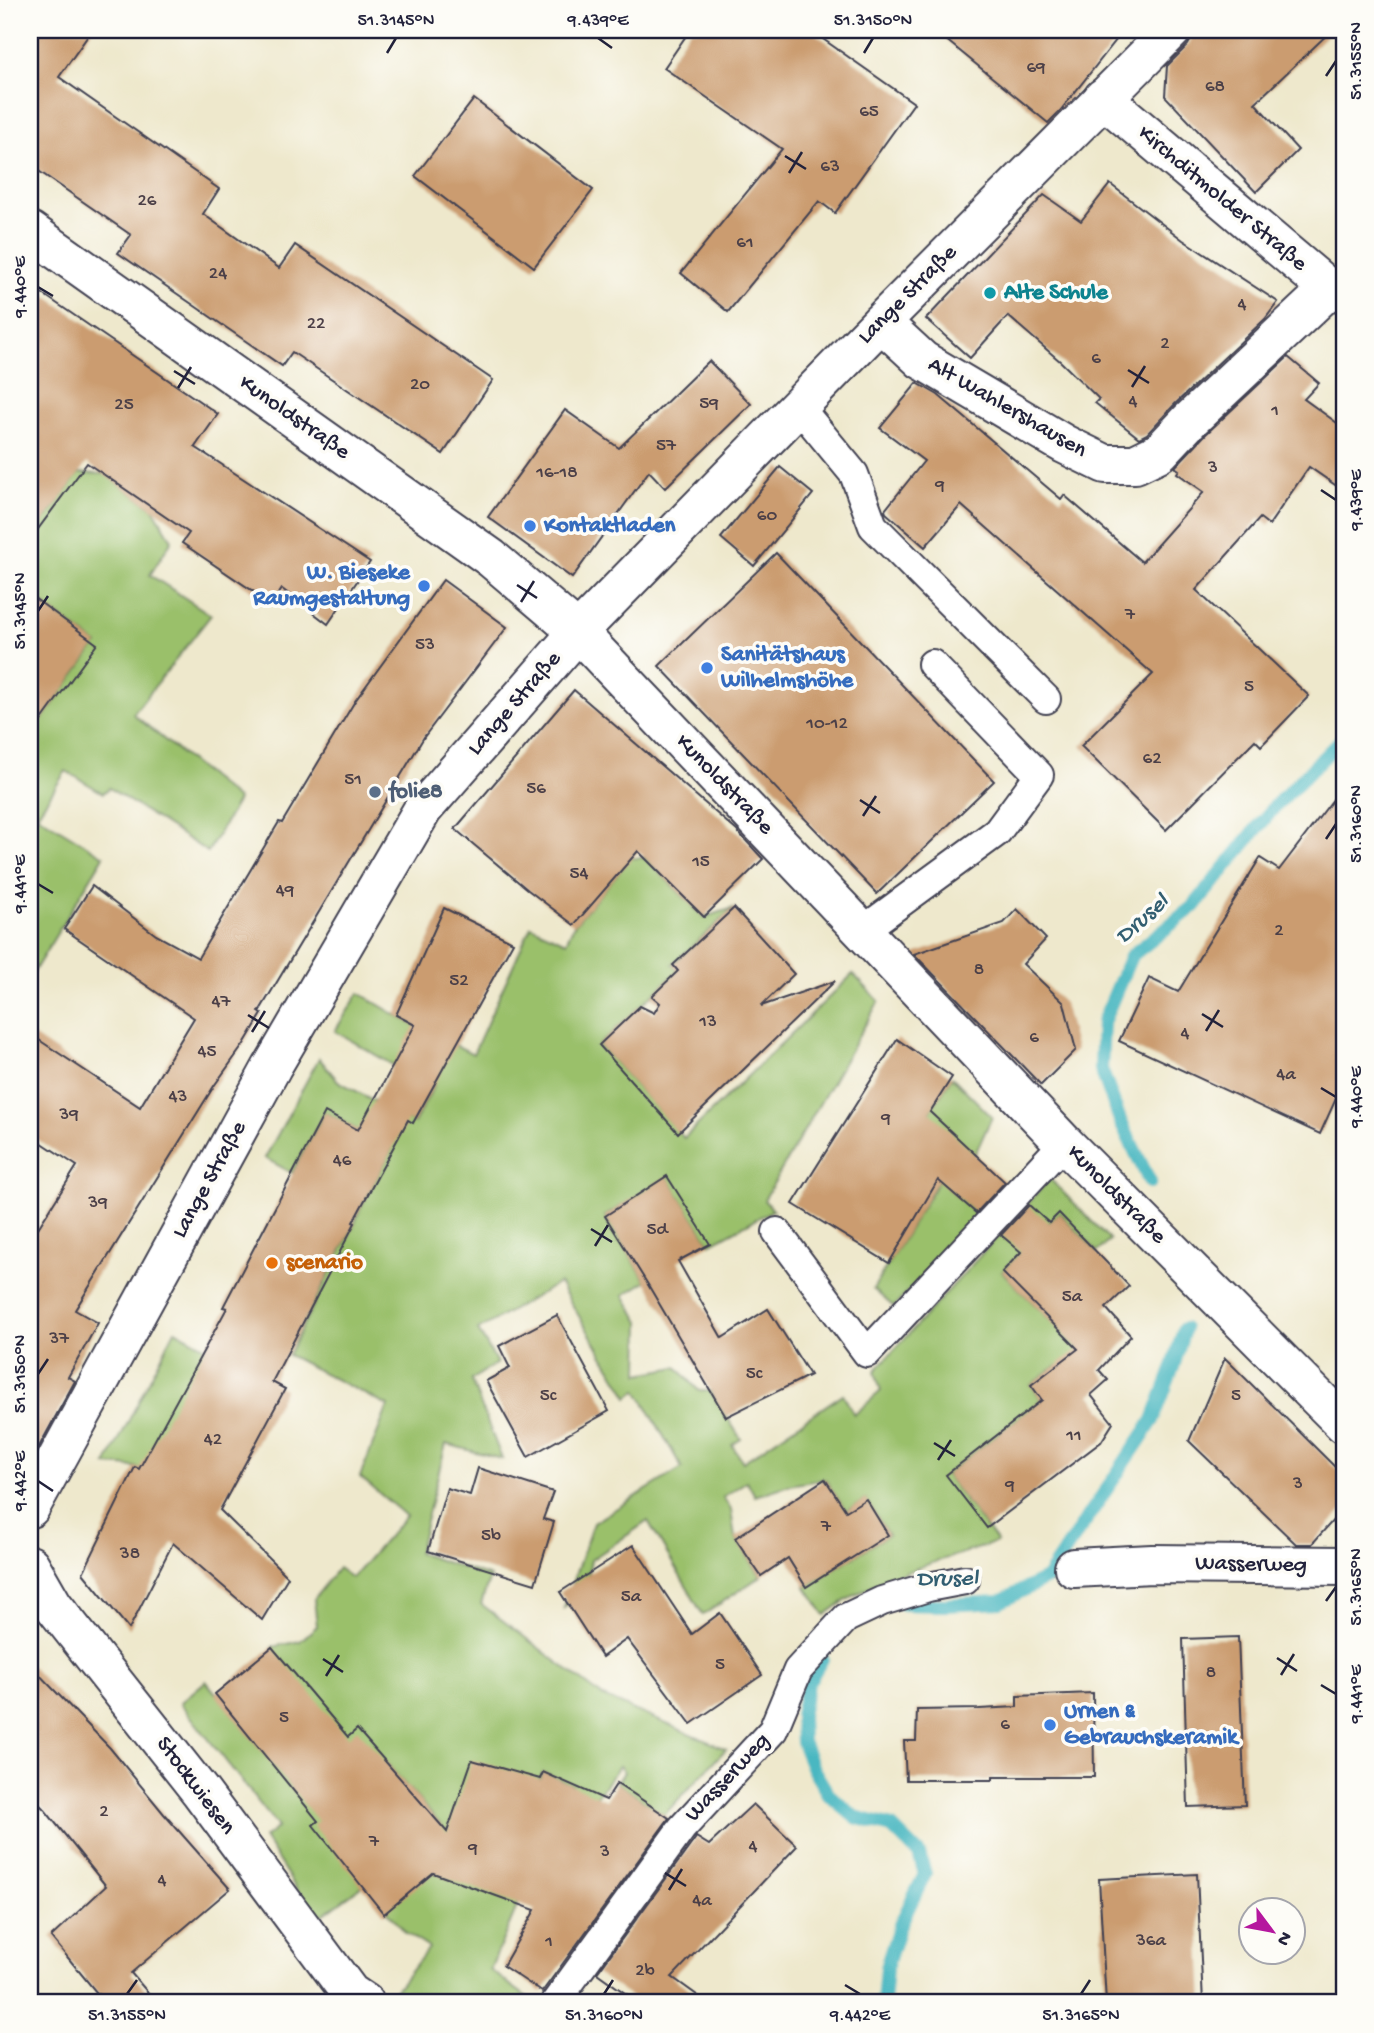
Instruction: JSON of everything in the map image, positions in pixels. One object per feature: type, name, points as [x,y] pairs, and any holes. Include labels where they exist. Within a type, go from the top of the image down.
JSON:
[{"type":"street","name":"Lange Straße","points":[[30,1508],[272,1067],[423,809],[578,632],[1172,30]]},
{"type":"street","name":"Kirchditmolder Straße","points":[[1103,98],[1337,291]]},
{"type":"street","name":"Kunoldstraße","points":[[30,231],[491,558],[578,632],[1064,1143],[1344,1424]]},
{"type":"street","name":"Alt Wahlershausen","points":[[881,322],[922,360],[1064,444],[1105,464],[1135,464],[1160,452],[1191,420],[1337,291]]},
{"type":"street","name":"Wasserweg","points":[[1074,1568],[1152,1564],[1344,1566]]},
{"type":"street","name":"Stockwiesen","points":[[30,1566],[53,1605],[200,1790],[350,1993],[365,2003]]},
{"type":"lane","points":[[798,407],[854,474],[873,526],[1046,699]]},
{"type":"lane","points":[[862,931],[997,832],[1039,775],[932,664]]},
{"type":"lane","points":[[777,1232],[867,1353],[1064,1143]]},
{"type":"lane","name":"Wasserweg","points":[[557,2003],[682,1828],[773,1730],[799,1670],[846,1618],[883,1601],[928,1587],[965,1580]]},
{"type":"green space","points":[[79,473],[104,474],[153,508],[172,540],[150,575],[211,615],[133,714],[238,800],[208,852],[109,788],[103,793],[66,771],[37,815],[104,856],[30,978],[30,736],[97,644],[30,595],[30,540]]},
{"type":"green space","points":[[631,858],[645,858],[704,917],[734,908],[673,964],[678,971],[599,1045],[684,1138],[853,974],[879,1001],[764,1200],[773,1210],[710,1244],[667,1177],[605,1216],[646,1281],[624,1295],[640,1322],[639,1374],[677,1367],[699,1391],[710,1391],[741,1439],[732,1445],[743,1462],[843,1394],[854,1415],[881,1391],[875,1371],[1050,1179],[1110,1240],[1097,1252],[1059,1213],[1002,1272],[1093,1363],[1056,1366],[1031,1385],[1042,1400],[946,1475],[997,1542],[886,1580],[844,1601],[825,1615],[806,1587],[888,1535],[866,1500],[846,1511],[825,1479],[789,1485],[755,1496],[747,1481],[723,1497],[731,1510],[735,1538],[761,1576],[703,1615],[648,1521],[591,1560],[585,1593],[564,1608],[593,1523],[682,1468],[637,1390],[628,1397],[559,1283],[478,1330],[497,1363],[471,1380],[502,1459],[446,1444],[418,1553],[490,1577],[481,1604],[603,1697],[726,1749],[664,1815],[617,1783],[624,1772],[619,1766],[584,1814],[572,1785],[543,1772],[521,1825],[540,1852],[490,1970],[535,2003],[411,2003],[393,1993],[429,1948],[406,1933],[387,1911],[441,1825],[387,1764],[362,1886],[316,1920],[264,1838],[278,1827],[180,1703],[206,1681],[293,1789],[272,1647],[300,1641],[317,1626],[314,1599],[338,1568],[352,1578],[406,1516],[360,1477],[388,1406],[288,1355],[392,1149],[325,1112],[292,1173],[265,1158],[319,1058],[338,1081],[414,1123],[434,1086],[335,1031],[359,993],[473,1054],[531,926],[566,942],[574,925]]},
{"type":"green space","points":[[952,1077],[992,1117],[975,1154],[947,1187],[979,1215],[894,1307],[873,1289],[937,1183],[899,1160]]},
{"type":"green space","points":[[175,1330],[206,1347],[170,1485],[135,1467],[106,1465]]},
{"type":"building","points":[[30,30],[92,30],[59,77],[219,189],[203,214],[279,268],[295,245],[493,380],[443,454],[292,352],[282,366],[118,253],[131,235],[30,165]]},
{"type":"building","points":[[690,30],[810,30],[914,103],[835,213],[819,201],[728,312],[681,273],[782,149],[664,68]]},
{"type":"building","points":[[934,30],[1124,30],[1048,123]]},
{"type":"building","points":[[1193,30],[1332,30],[1255,103],[1298,150],[1256,192],[1165,96],[1167,66],[1188,45]]},
{"type":"building","points":[[474,99],[593,190],[534,267],[415,176]]},
{"type":"building","points":[[1110,184],[1183,240],[1278,302],[1265,319],[1147,434],[1139,438],[1095,403],[1099,399],[1008,316],[970,358],[926,319],[1044,195],[1081,221]]},
{"type":"building","points":[[30,285],[218,414],[195,447],[370,562],[328,624],[282,589],[272,604],[182,543],[189,533],[87,463],[30,540]]},
{"type":"building","points":[[1288,357],[1319,383],[1304,399],[1344,428],[1344,491],[1309,467],[1269,525],[1260,518],[1196,590],[1309,696],[1261,746],[1255,740],[1166,830],[1081,746],[1153,674],[961,505],[925,547],[886,513],[885,510],[924,461],[880,428],[917,383],[938,395],[1061,499],[1064,495],[1142,562],[1204,492],[1177,473],[1179,470],[1175,467]]},
{"type":"building","points":[[709,361],[751,404],[665,488],[649,471],[572,578],[488,517],[565,410],[619,448]]},
{"type":"building","points":[[780,467],[813,494],[754,566],[721,538]]},
{"type":"building","points":[[776,553],[994,781],[877,894],[659,666]]},
{"type":"building","points":[[443,580],[507,627],[424,737],[259,1012],[262,1014],[244,1044],[214,1086],[75,1310],[98,1323],[68,1377],[75,1381],[30,1463],[30,1241],[77,1166],[30,1135],[30,1034],[140,1107],[194,1018],[64,929],[92,886],[156,935],[198,958],[355,701]]},
{"type":"building","points":[[30,595],[97,644],[30,736]]},
{"type":"building","points":[[574,690],[737,831],[763,859],[704,917],[638,851],[574,925],[455,829]]},
{"type":"building","points":[[1344,785],[1344,1081],[1320,1134],[1119,1041],[1149,978],[1178,992],[1260,858],[1279,870]]},
{"type":"building","points":[[444,908],[513,942],[413,1123],[408,1120],[353,1222],[355,1223],[272,1382],[285,1389],[220,1510],[288,1577],[262,1620],[173,1543],[129,1629],[83,1573],[135,1467],[139,1469],[227,1308],[223,1307],[325,1112],[358,1130],[415,1025],[396,1015]]},
{"type":"building","points":[[734,908],[794,974],[761,1006],[835,981],[678,1133],[599,1045],[640,1006],[654,1013],[660,1003],[652,996],[678,971],[673,965]]},
{"type":"building","points":[[1017,909],[1046,939],[1023,964],[1064,1003],[1076,1050],[1041,1085],[914,954],[1004,923]]},
{"type":"building","points":[[897,1039],[952,1077],[930,1112],[1005,1182],[976,1213],[938,1180],[889,1263],[793,1204]]},
{"type":"building","points":[[667,1176],[710,1244],[678,1261],[722,1338],[768,1309],[810,1375],[726,1417],[605,1216]]},
{"type":"building","points":[[1029,1205],[1049,1223],[1059,1213],[1129,1286],[1106,1308],[1131,1336],[1099,1370],[1108,1380],[1091,1395],[1113,1423],[1101,1442],[987,1528],[946,1475],[1042,1400],[1031,1385],[1078,1349],[1002,1272],[1021,1252],[1001,1235]]},
{"type":"building","points":[[557,1315],[609,1411],[528,1457],[486,1381],[510,1368],[499,1346]]},
{"type":"building","points":[[1225,1358],[1344,1476],[1344,1508],[1312,1544],[1296,1544],[1189,1441]]},
{"type":"building","points":[[478,1468],[553,1492],[543,1519],[554,1522],[535,1584],[428,1551],[447,1488],[470,1495]]},
{"type":"building","points":[[825,1479],[846,1511],[866,1499],[888,1535],[806,1587],[788,1558],[761,1576],[735,1538]]},
{"type":"building","points":[[633,1545],[692,1634],[720,1613],[762,1675],[691,1724],[627,1639],[602,1657],[560,1592]]},
{"type":"building","points":[[1238,1637],[1245,1805],[1188,1807],[1183,1639]]},
{"type":"building","points":[[272,1647],[348,1737],[357,1729],[447,1832],[472,1760],[540,1779],[543,1772],[606,1800],[617,1783],[669,1818],[542,1992],[503,1966],[535,1910],[433,1873],[384,1914],[313,1825],[318,1821],[215,1694]]},
{"type":"building","points":[[30,1665],[110,1748],[230,1889],[131,1973],[157,2003],[105,2003],[51,1937],[106,1886],[30,1795]]},
{"type":"building","points":[[1093,1693],[1094,1777],[906,1780],[904,1741],[916,1741],[917,1710],[1017,1707],[1017,1696]]},
{"type":"building","points":[[753,1804],[797,1846],[672,1977],[708,2003],[639,2003],[597,1973],[696,1837],[709,1845]]},
{"type":"building","points":[[1197,1874],[1203,2003],[1106,2003],[1099,1879]]},
{"type":"waterway","name":"Drusel","points":[[1150,1182],[1120,1120],[1101,1069],[1103,1022],[1131,956],[1194,906],[1275,806],[1344,737]]},
{"type":"waterway","name":"Drusel","points":[[903,1604],[1000,1602],[1047,1578],[1153,1420],[1184,1329]]},
{"type":"waterway","name":"Drusel","points":[[822,1659],[807,1684],[801,1716],[802,1742],[813,1769],[828,1794],[855,1817],[892,1827],[919,1854],[925,1874],[899,1927],[886,1968],[883,2003]]},
{"type":"place","name":"Alte Schule","points":[[990,293]]},
{"type":"place","name":"Kontaktladen","points":[[530,526]]},
{"type":"place","name":"W. Bieseke Raumgestaltung","points":[[424,586]]},
{"type":"place","name":"Sanitätshaus Wilhelmshöhe","points":[[707,668]]},
{"type":"place","name":"folie8","points":[[375,792]]},
{"type":"place","name":"scenario","points":[[272,1263]]},
{"type":"place","name":"Urnen & Gebrauchskeramik","points":[[1050,1725]]}]
